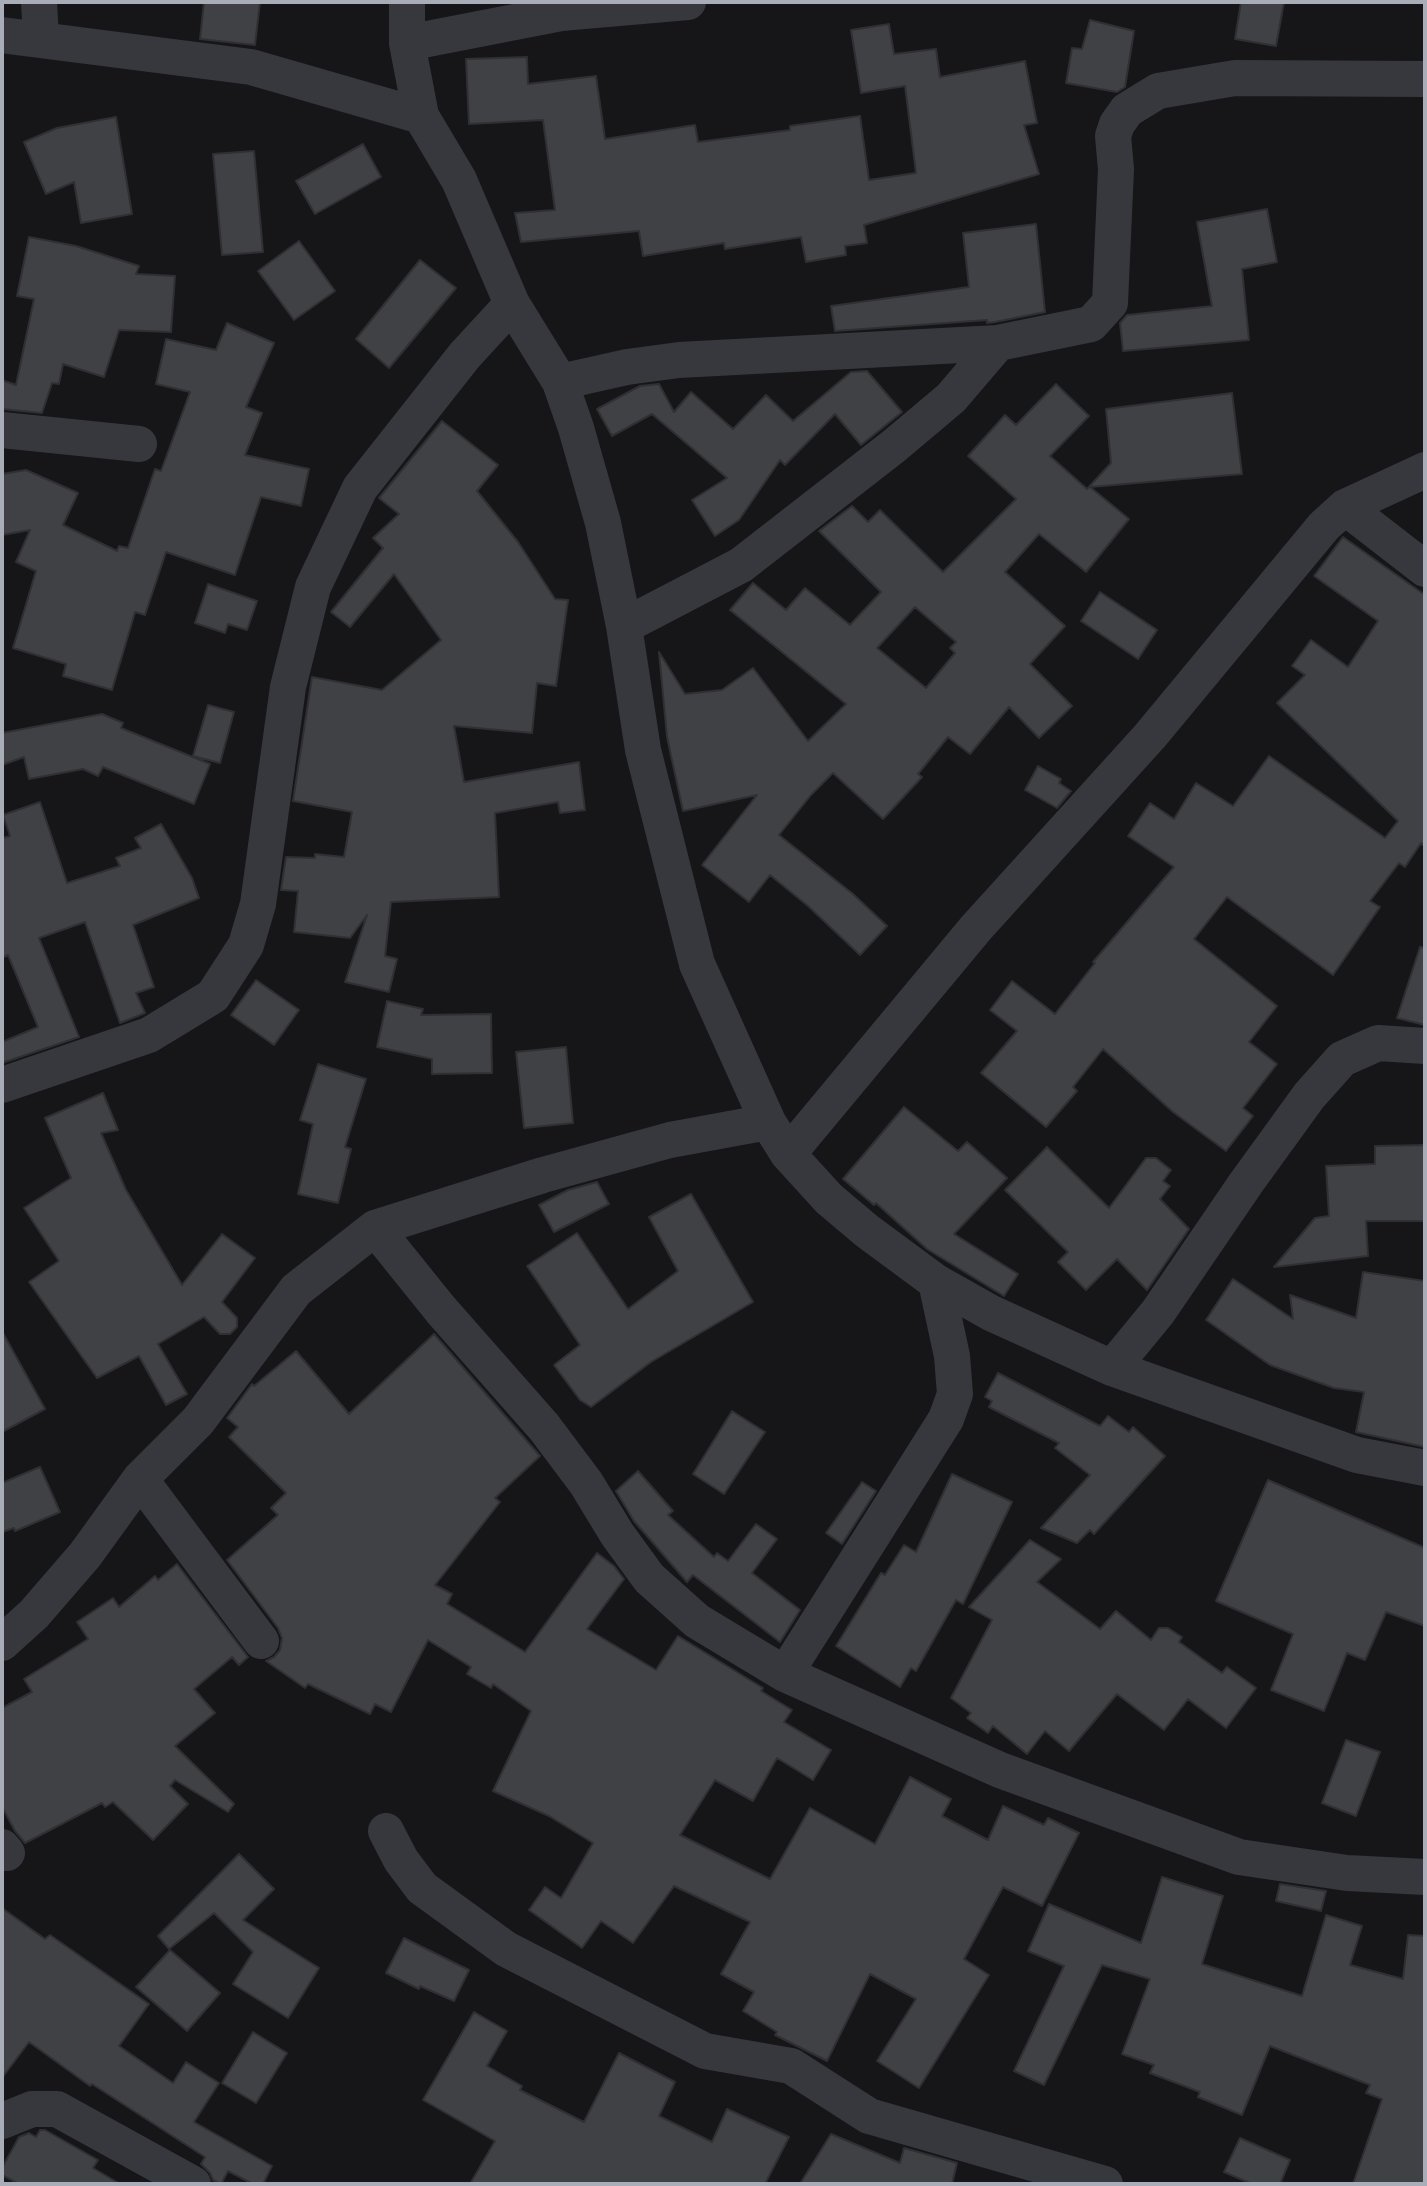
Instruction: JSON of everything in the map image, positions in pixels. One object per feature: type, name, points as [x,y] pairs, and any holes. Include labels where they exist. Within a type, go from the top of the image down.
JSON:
[{"type":"street","points":[[39,2],[41,39]]},
{"type":"street","points":[[407,2],[407,43],[421,116],[459,180],[512,304],[560,382],[603,523],[624,626],[643,750],[697,964],[768,1122],[788,1154],[829,1199],[857,1223],[936,1282],[991,1313],[1112,1368],[1357,1455],[1425,1468]]},
{"type":"street","points":[[407,43],[561,13],[688,2]]},
{"type":"street","points":[[2,35],[251,67],[421,116]]},
{"type":"street","points":[[560,382],[627,367],[679,360],[998,343],[1091,324],[1110,303],[1116,169],[1113,136],[1127,110],[1158,91],[1235,78],[1425,79]]},
{"type":"street","points":[[2,1085],[149,1035],[213,996],[246,945],[258,904],[288,687],[313,587],[360,488],[465,355],[512,304]]},
{"type":"street","points":[[624,626],[741,565],[951,398],[998,343]]},
{"type":"street","points":[[2,430],[139,444]]},
{"type":"street","points":[[788,1154],[976,928],[1150,736],[1324,526],[1345,507],[1425,470]]},
{"type":"street","points":[[1345,507],[1425,569]]},
{"type":"street","points":[[1112,1368],[1158,1312],[1309,1096],[1342,1059],[1378,1043],[1425,1046]]},
{"type":"street","points":[[2,1643],[34,1614],[85,1555],[140,1479],[198,1421],[296,1290],[375,1228],[543,1175],[670,1140],[768,1122]]},
{"type":"street","points":[[375,1228],[441,1310],[544,1427],[586,1483],[649,1578],[697,1621],[785,1674],[1000,1770],[1239,1857],[1347,1873],[1425,1877]]},
{"type":"street","points":[[785,1674],[946,1419],[955,1394],[952,1356],[936,1282]]},
{"type":"street","points":[[140,1479],[261,1641]]},
{"type":"street","points":[[386,1831],[401,1860],[422,1888],[506,1949],[691,2044],[729,2057],[760,2059],[791,2066],[869,2116],[1105,2184]]},
{"type":"street","points":[[2,2121],[32,2109],[57,2109],[193,2184]]},
{"type":"building","points":[[204,2],[260,2],[255,45],[200,39]]},
{"type":"building","points":[[1241,2],[1284,2],[1276,46],[1235,39]]},
{"type":"building","points":[[1090,20],[1134,31],[1125,87],[1117,92],[1066,83],[1072,48],[1082,49]]},
{"type":"building","points":[[889,24],[894,54],[936,49],[940,77],[1025,61],[1037,123],[1024,125],[1039,174],[864,225],[867,243],[845,246],[846,255],[806,262],[801,237],[725,249],[724,243],[643,256],[639,231],[521,242],[515,213],[555,210],[543,120],[469,124],[466,59],[527,57],[528,84],[596,76],[605,139],[695,125],[698,142],[790,130],[790,126],[860,116],[869,180],[916,173],[905,86],[861,93],[851,30]]},
{"type":"building","points":[[116,117],[132,214],[81,223],[74,182],[46,194],[24,142],[57,128]]},
{"type":"building","points":[[363,144],[381,177],[315,214],[296,181]]},
{"type":"building","points":[[254,151],[263,252],[222,255],[213,154]]},
{"type":"building","points":[[1267,209],[1277,262],[1242,269],[1249,340],[1123,351],[1120,323],[1127,315],[1212,306],[1197,222]]},
{"type":"building","points":[[1036,224],[1045,312],[987,323],[987,320],[835,331],[831,306],[969,287],[963,233]]},
{"type":"building","points":[[29,237],[76,246],[139,266],[136,274],[175,276],[171,332],[119,330],[104,377],[63,364],[59,384],[52,383],[42,413],[2,409],[2,380],[16,385],[34,299],[17,296]]},
{"type":"building","points":[[299,241],[335,291],[294,320],[258,271]]},
{"type":"building","points":[[420,260],[456,288],[389,368],[356,339]]},
{"type":"building","points":[[227,323],[274,343],[246,407],[262,413],[245,455],[309,469],[301,506],[261,497],[235,575],[166,552],[145,615],[135,612],[112,690],[63,676],[66,664],[13,648],[36,571],[16,562],[30,530],[2,535],[2,474],[26,470],[78,493],[63,525],[117,551],[119,546],[128,548],[155,469],[161,471],[190,392],[156,384],[166,339],[216,350]]},
{"type":"building","points":[[867,371],[902,412],[861,445],[835,414],[785,465],[780,460],[739,520],[715,536],[692,500],[727,478],[652,414],[612,436],[597,409],[640,386],[659,384],[674,412],[691,392],[733,429],[766,395],[793,421],[851,372]]},
{"type":"building","points":[[1056,384],[1089,416],[1050,456],[1087,489],[1111,463],[1106,409],[1232,393],[1242,474],[1090,487],[1129,519],[1086,572],[1039,534],[1005,572],[1065,626],[1030,664],[1072,706],[1039,738],[1009,707],[970,754],[948,737],[918,774],[922,777],[883,819],[833,773],[779,835],[853,894],[887,926],[860,955],[770,875],[749,902],[702,865],[757,795],[683,811],[667,737],[659,652],[685,694],[722,690],[753,668],[808,741],[846,704],[730,610],[753,583],[786,610],[805,588],[850,625],[881,592],[819,531],[852,506],[868,522],[880,510],[943,572],[1016,499],[968,456],[1005,415],[1016,425]],"holes":[[[915,607],[956,642],[950,648],[955,653],[926,688],[877,648]]]},
{"type":"building","points":[[442,421],[498,465],[477,491],[518,542],[555,599],[568,600],[556,686],[537,683],[532,733],[454,726],[464,782],[579,762],[585,810],[560,813],[558,802],[495,813],[499,897],[391,902],[385,956],[397,959],[389,992],[345,982],[367,915],[350,938],[294,932],[298,891],[281,890],[286,857],[315,858],[315,854],[344,857],[352,812],[293,801],[312,677],[382,690],[441,640],[394,574],[350,627],[331,612],[383,548],[373,538],[399,514],[379,498]]},
{"type":"building","points":[[1343,537],[1425,595],[1425,847],[1421,843],[1405,867],[1399,863],[1370,901],[1380,907],[1333,975],[1227,897],[1194,939],[1277,1006],[1249,1042],[1277,1064],[1243,1108],[1253,1116],[1226,1151],[1173,1112],[1103,1049],[1073,1087],[1077,1091],[1046,1127],[981,1073],[1017,1031],[990,1010],[1012,981],[1055,1014],[1093,962],[1174,867],[1128,836],[1150,803],[1174,819],[1196,783],[1233,806],[1269,756],[1385,838],[1398,821],[1277,703],[1305,675],[1292,666],[1311,640],[1348,667],[1378,621],[1314,576]]},
{"type":"building","points":[[208,584],[257,601],[247,630],[228,624],[225,633],[195,623]]},
{"type":"building","points":[[1100,592],[1157,630],[1138,659],[1081,621]]},
{"type":"building","points":[[208,705],[234,712],[220,763],[193,756]]},
{"type":"building","points":[[102,714],[123,723],[121,728],[210,764],[194,804],[103,767],[98,776],[83,769],[29,779],[24,757],[2,765],[2,733]]},
{"type":"building","points":[[1038,766],[1061,779],[1059,783],[1071,791],[1057,808],[1025,790]]},
{"type":"building","points":[[40,802],[67,883],[120,866],[116,858],[141,848],[135,838],[161,824],[192,878],[199,898],[133,925],[154,987],[136,993],[145,1013],[120,1023],[85,922],[39,938],[79,1037],[2,1063],[2,1042],[38,1027],[8,955],[2,958],[2,838],[10,836],[3,815]]},
{"type":"building","points":[[1420,947],[1425,948],[1425,1025],[1397,1018]]},
{"type":"building","points":[[256,980],[299,1010],[274,1045],[231,1015]]},
{"type":"building","points":[[387,1001],[423,1009],[421,1015],[491,1014],[492,1073],[432,1074],[432,1059],[377,1047]]},
{"type":"building","points":[[566,1047],[573,1123],[524,1128],[516,1052]]},
{"type":"building","points":[[318,1064],[366,1079],[345,1147],[351,1149],[338,1203],[298,1194],[313,1124],[300,1120]]},
{"type":"building","points":[[103,1093],[118,1130],[101,1133],[126,1190],[182,1285],[222,1234],[255,1258],[222,1302],[237,1318],[237,1327],[230,1334],[220,1334],[204,1317],[158,1344],[187,1394],[166,1405],[139,1356],[97,1378],[29,1282],[59,1261],[24,1208],[71,1178],[45,1118]]},
{"type":"building","points":[[904,1107],[958,1151],[967,1142],[1007,1178],[954,1234],[1018,1274],[1004,1296],[927,1249],[876,1203],[874,1205],[843,1179]]},
{"type":"building","points":[[1425,1145],[1425,1221],[1366,1221],[1368,1256],[1274,1267],[1315,1218],[1329,1216],[1326,1166],[1375,1164],[1375,1146]]},
{"type":"building","points":[[1047,1147],[1109,1208],[1146,1158],[1156,1158],[1171,1170],[1163,1181],[1170,1186],[1160,1199],[1189,1229],[1147,1290],[1117,1259],[1086,1290],[1058,1262],[1068,1252],[1005,1190]]},
{"type":"building","points":[[597,1182],[609,1204],[554,1232],[539,1205],[568,1190]]},
{"type":"building","points":[[691,1194],[753,1302],[651,1362],[591,1407],[580,1400],[554,1365],[580,1345],[527,1266],[577,1233],[628,1309],[678,1271],[649,1217]]},
{"type":"building","points":[[1363,1272],[1425,1281],[1425,1447],[1356,1432],[1364,1392],[1334,1388],[1270,1365],[1206,1320],[1233,1279],[1293,1319],[1290,1295],[1356,1318]]},
{"type":"building","points":[[2,1331],[45,1409],[2,1432]]},
{"type":"building","points":[[434,1334],[540,1456],[495,1498],[500,1502],[435,1585],[452,1594],[447,1604],[525,1652],[597,1553],[614,1566],[624,1579],[587,1629],[656,1670],[678,1636],[763,1688],[761,1691],[792,1710],[784,1722],[831,1750],[813,1780],[777,1758],[753,1801],[715,1780],[680,1835],[770,1879],[810,1808],[875,1844],[910,1777],[951,1799],[942,1816],[988,1840],[1003,1806],[1044,1825],[1048,1818],[1079,1833],[1042,1906],[1003,1887],[964,1959],[989,1975],[919,2088],[877,2061],[916,1999],[870,1974],[827,2061],[775,2035],[777,2032],[743,2011],[754,1992],[721,1974],[750,1922],[674,1886],[633,1943],[601,1921],[582,1948],[529,1910],[545,1887],[561,1898],[593,1843],[549,1816],[493,1791],[531,1711],[493,1684],[491,1688],[467,1674],[471,1667],[428,1640],[391,1712],[375,1704],[370,1714],[308,1684],[305,1688],[266,1661],[280,1650],[282,1638],[278,1628],[227,1560],[278,1515],[271,1508],[286,1493],[229,1437],[238,1427],[227,1418],[252,1384],[254,1386],[296,1351],[349,1414]]},
{"type":"building","points":[[998,1373],[1100,1426],[1108,1416],[1129,1432],[1133,1427],[1165,1456],[1094,1534],[1090,1530],[1077,1543],[1041,1528],[1090,1475],[1055,1448],[1059,1443],[989,1407],[992,1401],[985,1397]]},
{"type":"building","points":[[732,1411],[765,1432],[724,1494],[693,1474]]},
{"type":"building","points":[[40,1467],[60,1512],[15,1531],[14,1528],[2,1532],[2,1483]]},
{"type":"building","points":[[638,1471],[673,1511],[668,1515],[714,1557],[717,1553],[728,1561],[756,1524],[777,1539],[752,1573],[800,1610],[780,1642],[693,1575],[687,1582],[634,1521],[616,1491]]},
{"type":"building","points":[[952,1474],[1012,1502],[963,1604],[956,1600],[916,1671],[911,1668],[900,1687],[836,1646],[881,1573],[885,1575],[904,1545],[916,1552]]},
{"type":"building","points":[[1268,1480],[1425,1548],[1425,1626],[1386,1612],[1365,1660],[1347,1653],[1324,1711],[1271,1690],[1293,1634],[1216,1601]]},
{"type":"building","points":[[862,1482],[876,1491],[842,1544],[826,1533]]},
{"type":"building","points":[[1030,1540],[1061,1559],[1037,1582],[1100,1629],[1116,1611],[1151,1640],[1159,1628],[1168,1628],[1182,1637],[1179,1642],[1222,1673],[1227,1667],[1256,1688],[1226,1728],[1188,1699],[1164,1730],[1117,1694],[1069,1751],[1045,1731],[1027,1754],[993,1726],[988,1733],[967,1718],[971,1713],[951,1698],[992,1620],[969,1607]]},
{"type":"building","points":[[177,1564],[248,1657],[239,1665],[232,1657],[194,1689],[215,1713],[175,1746],[234,1804],[228,1812],[175,1780],[170,1786],[188,1804],[153,1840],[113,1802],[105,1807],[102,1803],[25,1843],[2,1807],[2,1708],[32,1692],[24,1679],[88,1639],[77,1622],[113,1598],[119,1607],[155,1576],[158,1580]]},
{"type":"building","points":[[1346,1740],[1380,1752],[1356,1816],[1322,1803]]},
{"type":"building","points":[[239,1854],[274,1889],[243,1920],[319,1968],[288,2018],[233,1984],[253,1952],[214,1913],[169,1949],[158,1936]]},
{"type":"building","points":[[1162,1877],[1223,1896],[1202,1964],[1302,1996],[1326,1915],[1362,1926],[1350,1965],[1403,1979],[1408,1935],[1425,1936],[1425,2184],[1353,2184],[1382,2099],[1366,2093],[1370,2085],[1270,2046],[1242,2115],[1198,2097],[1200,2092],[1150,2073],[1154,2065],[1122,2054],[1150,1979],[1102,1965],[1044,2085],[1014,2071],[1064,1966],[1028,1951],[1049,1904],[1141,1943]]},
{"type":"building","points":[[1280,1884],[1326,1891],[1321,1911],[1276,1901]]},
{"type":"building","points":[[2,1908],[45,1939],[50,1935],[149,2004],[119,2046],[173,2083],[186,2062],[219,2083],[194,2122],[272,2166],[263,2184],[253,2184],[228,2171],[221,2184],[213,2180],[201,2164],[205,2157],[92,2084],[90,2086],[29,2042],[2,2078]]},
{"type":"building","points":[[404,1938],[469,1970],[454,2001],[386,1973]]},
{"type":"building","points":[[170,1950],[220,1993],[187,2031],[136,1987]]},
{"type":"building","points":[[474,2012],[507,2031],[487,2066],[522,2086],[520,2090],[584,2122],[619,2053],[675,2082],[659,2116],[712,2142],[727,2109],[789,2137],[765,2184],[470,2184],[495,2141],[423,2100]]},
{"type":"building","points":[[253,2032],[287,2053],[256,2103],[222,2083]]},
{"type":"building","points":[[40,2130],[98,2160],[93,2168],[120,2184],[19,2184],[2,2175],[2,2168],[19,2137],[29,2133],[36,2137]]},
{"type":"building","points":[[831,2134],[900,2163],[904,2148],[957,2163],[952,2184],[800,2184]]},
{"type":"building","points":[[1240,2138],[1290,2160],[1280,2184],[1252,2184],[1224,2172]]}]
